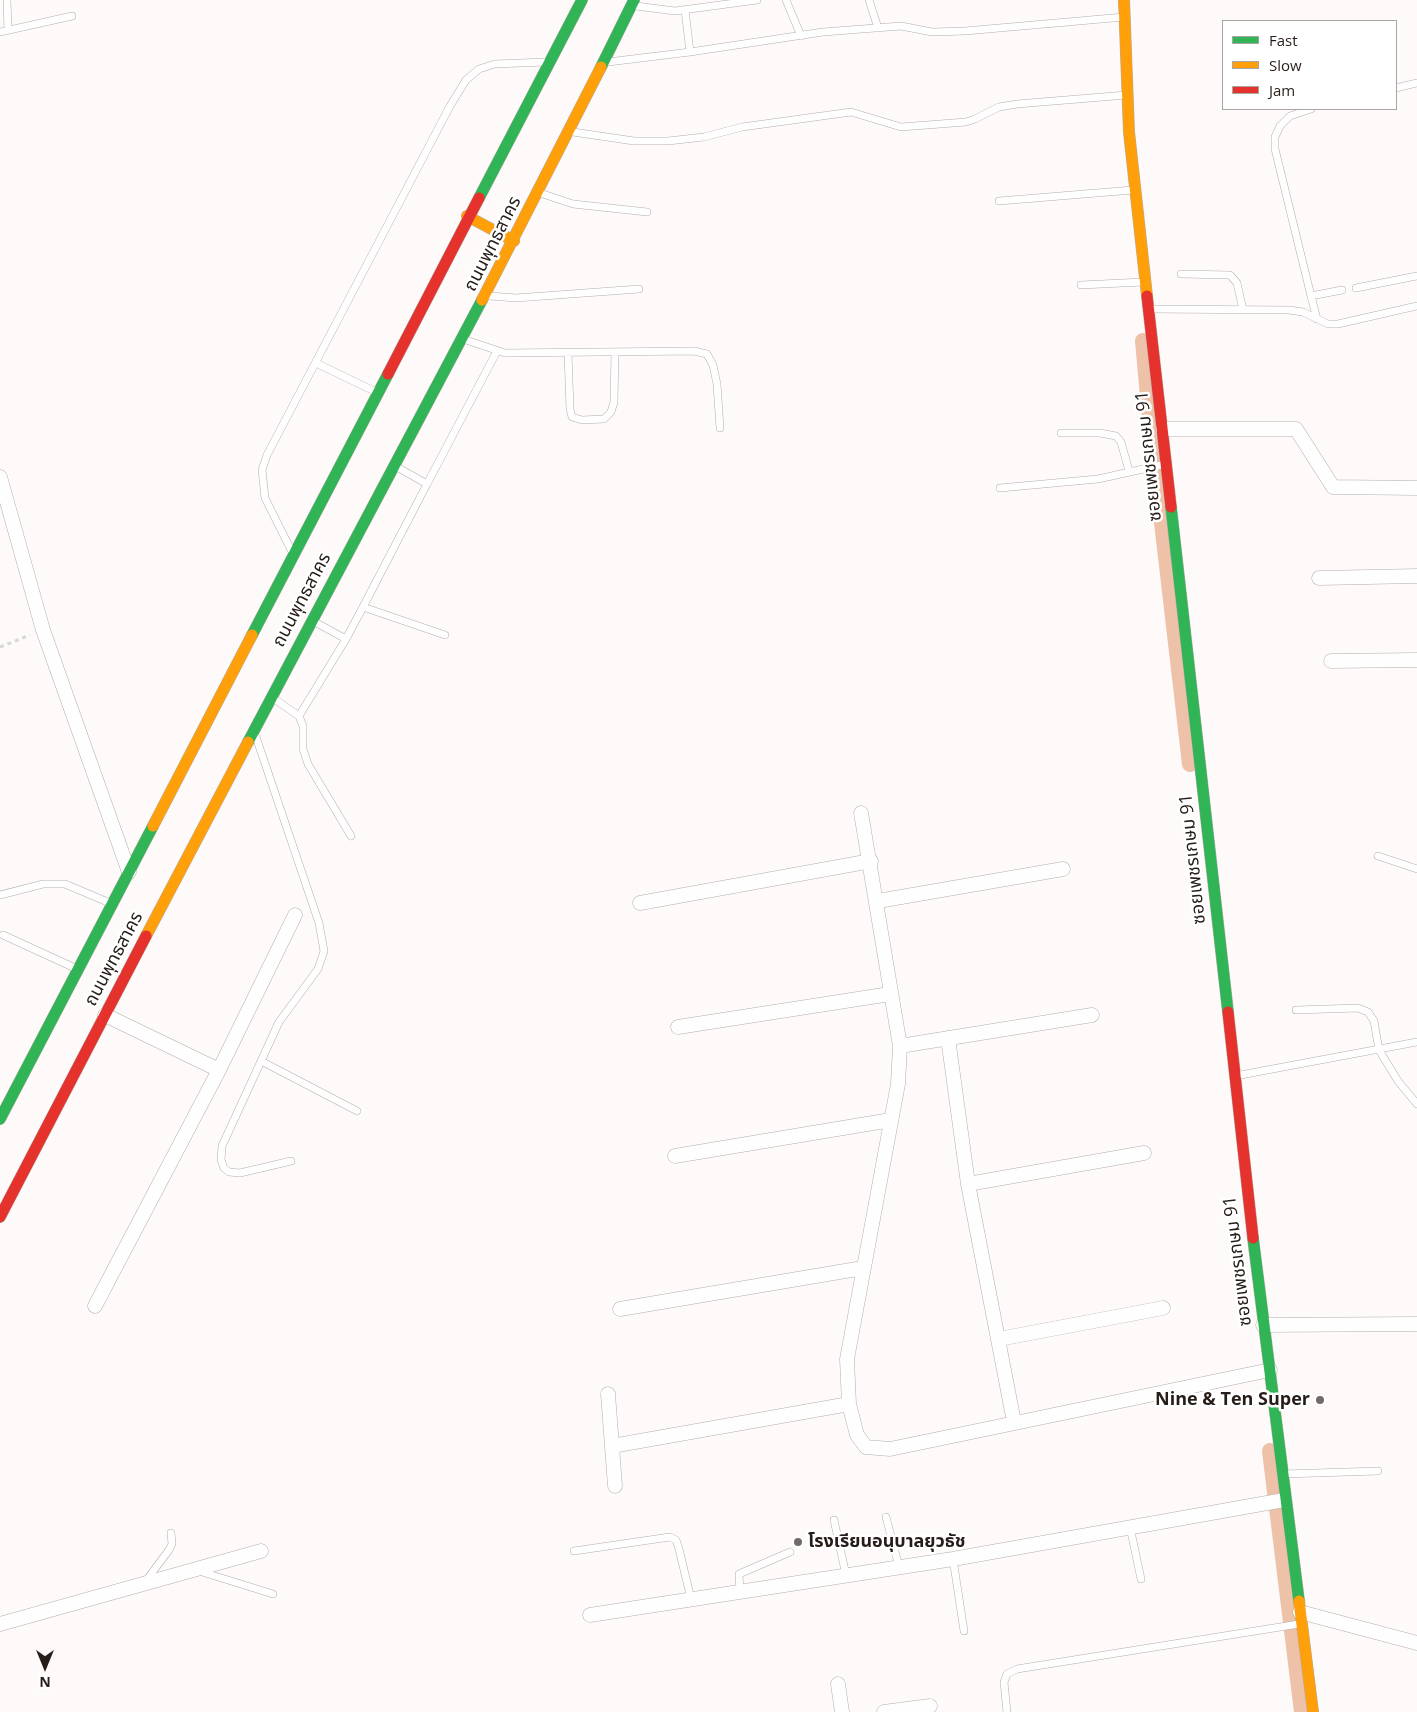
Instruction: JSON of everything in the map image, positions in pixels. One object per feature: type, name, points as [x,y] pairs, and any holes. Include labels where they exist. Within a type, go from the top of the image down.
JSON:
[{"type":"main road","name":"ถนนพุทธสาคร","points":[[0,1119],[376,392],[582,0]]},
{"type":"main road","name":"ซอยเพชรเกษม 91","points":[[1124,0],[1128,95],[1146,282],[1263,1325],[1270,1370],[1284,1500],[1313,1712]]},
{"type":"main road","name":"ถนนพุทธสาคร","points":[[0,1217],[311,620],[486,296],[633,3]]},
{"type":"main road","points":[[468,216],[514,241]]},
{"type":"street","points":[[1163,429],[1296,429],[1332,487],[1417,488]]},
{"type":"street","points":[[0,477],[43,630],[129,872]]},
{"type":"street","points":[[1319,578],[1417,576]]},
{"type":"street","points":[[1331,661],[1417,660]]},
{"type":"street","points":[[861,813],[878,901],[890,994],[900,1046],[898,1084],[847,1359],[849,1404],[858,1436],[866,1447],[890,1449],[1236,1375],[1270,1370]]},
{"type":"street","points":[[640,903],[871,861]]},
{"type":"street","points":[[878,901],[1063,868]]},
{"type":"street","points":[[95,1306],[219,1070],[295,915]]},
{"type":"street","points":[[678,1027],[890,994]]},
{"type":"street","points":[[105,1015],[219,1070]]},
{"type":"street","points":[[900,1046],[1092,1015]]},
{"type":"street","points":[[948,1038],[968,1184],[1014,1422]]},
{"type":"street","points":[[675,1156],[891,1120]]},
{"type":"street","points":[[968,1184],[1144,1153]]},
{"type":"street","points":[[620,1309],[863,1268]]},
{"type":"street","points":[[999,1339],[1162,1308]]},
{"type":"street","points":[[1263,1325],[1417,1324]]},
{"type":"street","points":[[608,1394],[615,1486]]},
{"type":"street","points":[[612,1446],[849,1404]]},
{"type":"street","points":[[590,1615],[953,1559],[1284,1500]]},
{"type":"street","points":[[0,1624],[261,1551]]},
{"type":"street","points":[[1301,1618],[1417,1643]]},
{"type":"street","points":[[838,1684],[842,1712]]},
{"type":"street","points":[[884,1712],[930,1706]]},
{"type":"lane","points":[[7,0],[4,31],[72,16]]},
{"type":"lane","points":[[633,3],[658,10],[685,10],[757,0]]},
{"type":"lane","points":[[786,0],[801,36]]},
{"type":"lane","points":[[869,0],[878,28]]},
{"type":"lane","points":[[685,10],[690,52]]},
{"type":"lane","points":[[603,63],[801,36],[900,26],[932,32],[947,32],[1124,17]]},
{"type":"lane","points":[[293,555],[265,498],[262,470],[266,455],[450,106],[466,80],[479,69],[495,64],[549,62]]},
{"type":"lane","points":[[1397,88],[1417,83]]},
{"type":"lane","points":[[569,132],[634,141],[668,141],[704,137],[742,127],[850,112],[901,127],[966,122],[975,120],[999,107],[1008,105],[1128,95]]},
{"type":"lane","points":[[1308,110],[1290,116],[1280,126],[1275,137],[1275,149],[1317,319]]},
{"type":"lane","points":[[999,201],[1136,190]]},
{"type":"lane","points":[[539,193],[573,204],[647,212]]},
{"type":"lane","points":[[1181,274],[1230,275],[1237,283],[1243,310]]},
{"type":"lane","points":[[1356,288],[1417,276]]},
{"type":"lane","points":[[1081,286],[1146,282]]},
{"type":"lane","points":[[486,296],[516,298],[639,289]]},
{"type":"lane","points":[[1311,296],[1342,290]]},
{"type":"lane","points":[[1149,309],[1296,311],[1328,324],[1338,324],[1417,306]]},
{"type":"lane","points":[[463,339],[505,354],[694,351],[707,354],[713,365],[717,384],[720,428]]},
{"type":"lane","points":[[299,716],[346,639],[497,351]]},
{"type":"lane","points":[[568,353],[570,409],[572,418],[582,420],[604,418],[611,412],[614,402],[614,352]]},
{"type":"lane","points":[[316,363],[376,392]]},
{"type":"lane","points":[[1061,433],[1100,433],[1116,436],[1133,471]]},
{"type":"lane","points":[[1000,488],[1098,479],[1167,464]]},
{"type":"lane","points":[[394,465],[427,484]]},
{"type":"lane","points":[[363,607],[445,635]]},
{"type":"lane","points":[[311,620],[346,639]]},
{"type":"lane","points":[[271,696],[299,716],[303,726],[303,749],[308,764],[350,836]]},
{"type":"lane","points":[[254,730],[319,922],[324,951],[318,969],[279,1022],[222,1146],[221,1160],[224,1168],[229,1172],[240,1173],[291,1161]]},
{"type":"lane","points":[[1378,856],[1417,869]]},
{"type":"lane","points":[[0,895],[43,884],[64,884],[112,904]]},
{"type":"lane","points":[[3,935],[78,969]]},
{"type":"lane","points":[[1296,1010],[1358,1008],[1368,1012],[1374,1021],[1379,1050],[1398,1081],[1417,1104]]},
{"type":"lane","points":[[1235,1076],[1417,1042]]},
{"type":"lane","points":[[261,1061],[358,1111]]},
{"type":"lane","points":[[1281,1474],[1378,1471]]},
{"type":"lane","points":[[886,1517],[899,1567]]},
{"type":"lane","points":[[834,1520],[846,1575]]},
{"type":"lane","points":[[1130,1527],[1141,1579]]},
{"type":"lane","points":[[144,1584],[169,1550],[172,1544],[171,1533]]},
{"type":"lane","points":[[574,1551],[670,1537],[676,1540],[679,1548],[690,1599]]},
{"type":"lane","points":[[740,1592],[739,1574],[790,1552]]},
{"type":"lane","points":[[953,1559],[964,1631]]},
{"type":"lane","points":[[195,1569],[273,1594]]},
{"type":"lane","points":[[1007,1712],[1004,1682],[1007,1674],[1017,1669],[1301,1618]]},
{"type":"path","points":[[0,647],[43,630]]},
{"type":"waterway","points":[[1143,341],[1150,419],[1190,764]]},
{"type":"waterway","points":[[1270,1451],[1302,1712]]},
{"type":"traffic: fast","points":[[479,198],[582,0]]},
{"type":"traffic: fast","points":[[601,67],[634,0]]},
{"type":"traffic: fast","points":[[248,742],[482,300]]},
{"type":"traffic: fast","points":[[252,635],[388,374]]},
{"type":"traffic: fast","points":[[1171,507],[1228,1012]]},
{"type":"traffic: fast","points":[[0,1119],[153,826]]},
{"type":"traffic: fast","points":[[1253,1238],[1299,1601]]},
{"type":"traffic: slow","points":[[1124,0],[1129,132],[1147,296]]},
{"type":"traffic: slow","points":[[482,300],[601,67]]},
{"type":"traffic: slow","points":[[467,216],[514,241]]},
{"type":"traffic: slow","points":[[153,826],[252,635]]},
{"type":"traffic: slow","points":[[146,936],[248,742]]},
{"type":"traffic: slow","points":[[1299,1601],[1313,1712]]},
{"type":"traffic: jam","points":[[388,374],[479,198]]},
{"type":"traffic: jam","points":[[1147,296],[1171,507]]},
{"type":"traffic: jam","points":[[0,1217],[146,936]]},
{"type":"traffic: jam","points":[[1228,1012],[1253,1238]]},
{"type":"place","name":"Nine & Ten Super","points":[[1320,1400]]},
{"type":"place","name":"โรงเรียนอนุบาลยุวธัช","points":[[798,1542]]}]
